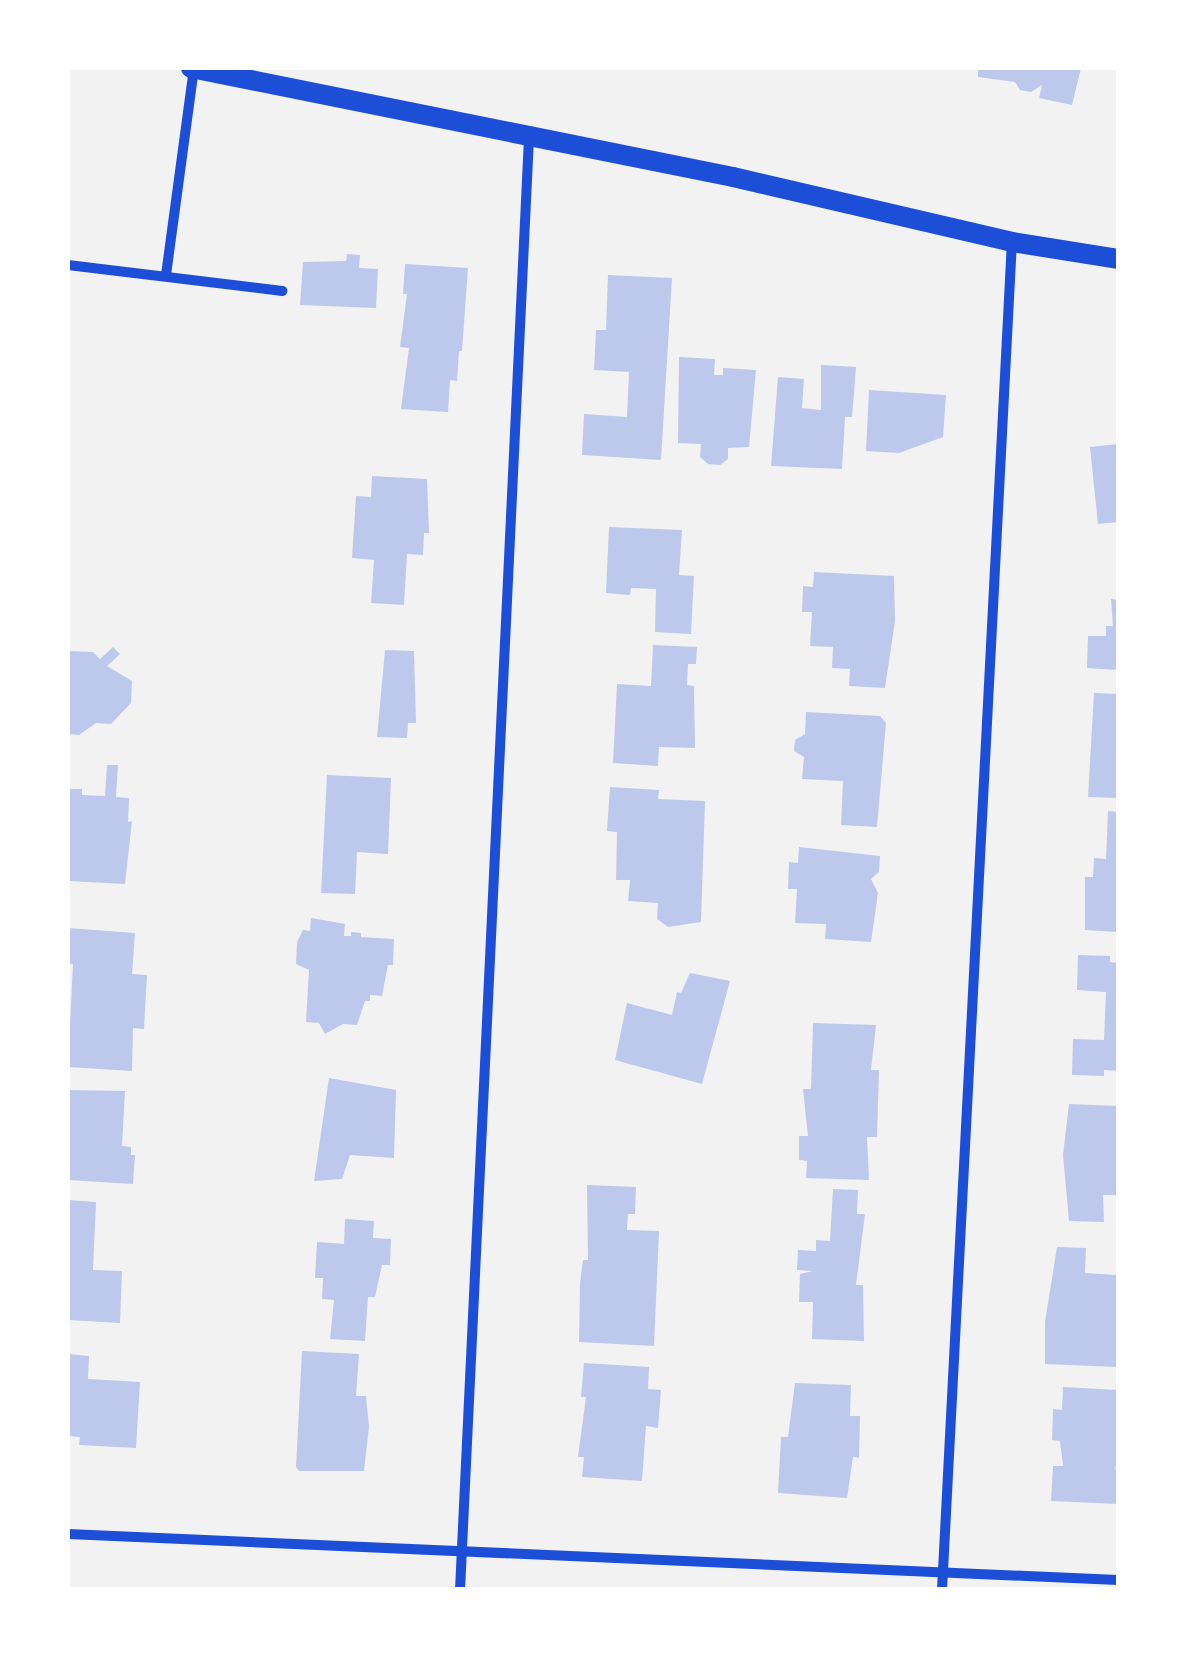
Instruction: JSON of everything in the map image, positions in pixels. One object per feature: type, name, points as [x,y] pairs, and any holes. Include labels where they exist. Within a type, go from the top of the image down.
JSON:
[{"type":"main road","points":[[193,68],[529,135],[1012,242],[1118,259]]},
{"type":"street","points":[[166,275],[193,68]]},
{"type":"street","points":[[460,1590],[529,135]]},
{"type":"street","points":[[942,1590],[1012,242]]},
{"type":"street","points":[[68,266],[282,291]]},
{"type":"street","points":[[68,1534],[1118,1580]]},
{"type":"building","points":[[978,68],[1081,68],[1072,105],[1039,98],[1042,85],[1031,92],[1020,90],[1015,82],[978,77]]},
{"type":"building","points":[[347,254],[360,255],[359,268],[378,269],[376,308],[300,305],[303,262],[346,261]]},
{"type":"building","points":[[405,264],[468,268],[462,351],[457,381],[450,380],[448,412],[401,409],[409,348],[400,347],[407,294],[403,294]]},
{"type":"building","points":[[608,275],[672,278],[661,460],[582,455],[584,414],[627,417],[629,372],[594,370],[596,330],[606,330]]},
{"type":"building","points":[[679,357],[715,359],[714,375],[723,375],[723,368],[756,370],[749,447],[728,448],[728,459],[720,465],[708,464],[700,457],[701,444],[678,443]]},
{"type":"building","points":[[821,365],[856,367],[852,417],[845,417],[842,469],[771,466],[778,377],[804,379],[802,408],[821,410]]},
{"type":"building","points":[[869,390],[946,395],[943,437],[899,453],[866,451]]},
{"type":"building","points":[[1118,444],[1118,522],[1098,524],[1090,447]]},
{"type":"building","points":[[372,476],[427,479],[429,533],[424,533],[423,555],[407,554],[404,605],[371,603],[374,560],[352,558],[356,496],[371,497]]},
{"type":"building","points":[[609,527],[682,530],[679,575],[694,576],[691,634],[655,632],[656,589],[631,588],[630,595],[606,593]]},
{"type":"building","points":[[814,572],[894,576],[895,621],[885,688],[849,686],[850,669],[832,668],[833,647],[810,646],[812,612],[802,612],[803,586],[813,587]]},
{"type":"building","points":[[1111,599],[1118,600],[1118,670],[1087,668],[1088,636],[1106,636],[1106,626],[1113,626]]},
{"type":"building","points":[[653,645],[697,647],[696,664],[688,664],[687,685],[694,686],[695,748],[659,747],[658,766],[613,763],[617,684],[651,686]]},
{"type":"building","points":[[113,647],[120,654],[107,666],[132,681],[131,703],[111,724],[96,723],[79,735],[68,734],[68,651],[93,652],[100,659]]},
{"type":"building","points":[[385,650],[414,651],[416,723],[408,723],[407,738],[377,737]]},
{"type":"building","points":[[1094,693],[1118,694],[1118,798],[1088,797]]},
{"type":"building","points":[[806,712],[880,716],[886,723],[877,827],[841,825],[843,781],[802,779],[804,757],[794,751],[795,740],[805,734]]},
{"type":"building","points":[[107,765],[118,765],[116,797],[129,798],[128,822],[132,821],[125,884],[68,881],[68,789],[82,789],[82,795],[105,796]]},
{"type":"building","points":[[327,775],[391,778],[388,854],[357,852],[355,894],[321,893]]},
{"type":"building","points":[[610,787],[659,790],[658,799],[705,801],[701,922],[668,927],[657,919],[658,903],[628,901],[630,880],[616,880],[617,832],[607,831]]},
{"type":"building","points":[[1108,811],[1118,812],[1118,932],[1085,930],[1085,877],[1093,877],[1094,858],[1106,859]]},
{"type":"building","points":[[799,847],[880,856],[879,872],[871,879],[878,893],[871,942],[825,939],[826,924],[795,923],[797,889],[788,889],[789,862],[798,863]]},
{"type":"building","points":[[311,918],[345,924],[344,936],[351,936],[351,932],[361,933],[361,937],[394,939],[393,965],[388,965],[382,996],[370,995],[357,1025],[343,1024],[325,1034],[319,1023],[306,1022],[309,970],[296,964],[297,942],[303,930],[310,931]]},
{"type":"building","points":[[68,928],[135,933],[132,974],[147,975],[144,1029],[133,1028],[132,1071],[68,1067],[73,964],[68,964]]},
{"type":"building","points":[[1078,955],[1110,956],[1110,962],[1118,963],[1118,1071],[1104,1070],[1104,1076],[1072,1075],[1073,1039],[1104,1040],[1106,992],[1077,990]]},
{"type":"building","points":[[690,973],[730,981],[702,1084],[615,1060],[627,1003],[672,1015],[677,992],[681,993]]},
{"type":"building","points":[[813,1023],[876,1025],[871,1070],[879,1070],[877,1137],[867,1137],[869,1180],[806,1178],[807,1161],[799,1160],[799,1136],[808,1136],[803,1089],[811,1089]]},
{"type":"building","points":[[329,1078],[396,1090],[394,1158],[350,1155],[342,1179],[314,1181]]},
{"type":"building","points":[[68,1090],[125,1091],[122,1146],[131,1147],[131,1155],[135,1155],[133,1184],[68,1180]]},
{"type":"building","points":[[1069,1104],[1118,1106],[1118,1195],[1103,1195],[1104,1222],[1069,1221],[1063,1155]]},
{"type":"building","points":[[587,1185],[636,1187],[635,1214],[628,1214],[627,1230],[659,1231],[654,1346],[579,1342],[580,1283],[583,1260],[588,1260]]},
{"type":"building","points":[[833,1189],[858,1190],[857,1214],[865,1214],[856,1285],[863,1285],[864,1341],[812,1339],[813,1302],[799,1302],[800,1274],[813,1271],[797,1270],[798,1250],[816,1251],[816,1240],[830,1241]]},
{"type":"building","points":[[68,1200],[96,1202],[93,1270],[122,1271],[120,1323],[68,1320]]},
{"type":"building","points":[[345,1219],[374,1221],[373,1238],[391,1239],[390,1265],[382,1265],[375,1297],[368,1297],[365,1341],[330,1339],[334,1300],[322,1299],[323,1278],[315,1278],[317,1242],[344,1244]]},
{"type":"building","points":[[1057,1247],[1086,1248],[1085,1273],[1116,1275],[1118,1367],[1045,1364],[1045,1322]]},
{"type":"building","points":[[302,1351],[359,1354],[356,1396],[366,1396],[369,1427],[364,1471],[299,1471],[296,1467]]},
{"type":"building","points":[[68,1354],[89,1356],[88,1379],[140,1382],[136,1448],[79,1445],[80,1437],[68,1436]]},
{"type":"building","points":[[584,1363],[649,1367],[648,1389],[661,1390],[658,1428],[646,1426],[642,1481],[582,1477],[584,1457],[578,1457],[586,1397],[581,1397]]},
{"type":"building","points":[[795,1383],[851,1385],[850,1416],[860,1416],[859,1458],[853,1457],[847,1498],[778,1493],[781,1437],[788,1437]]},
{"type":"building","points":[[1063,1387],[1118,1390],[1118,1465],[1114,1469],[1118,1469],[1118,1504],[1051,1501],[1053,1466],[1063,1466],[1060,1441],[1052,1440],[1053,1409],[1062,1410]]}]
